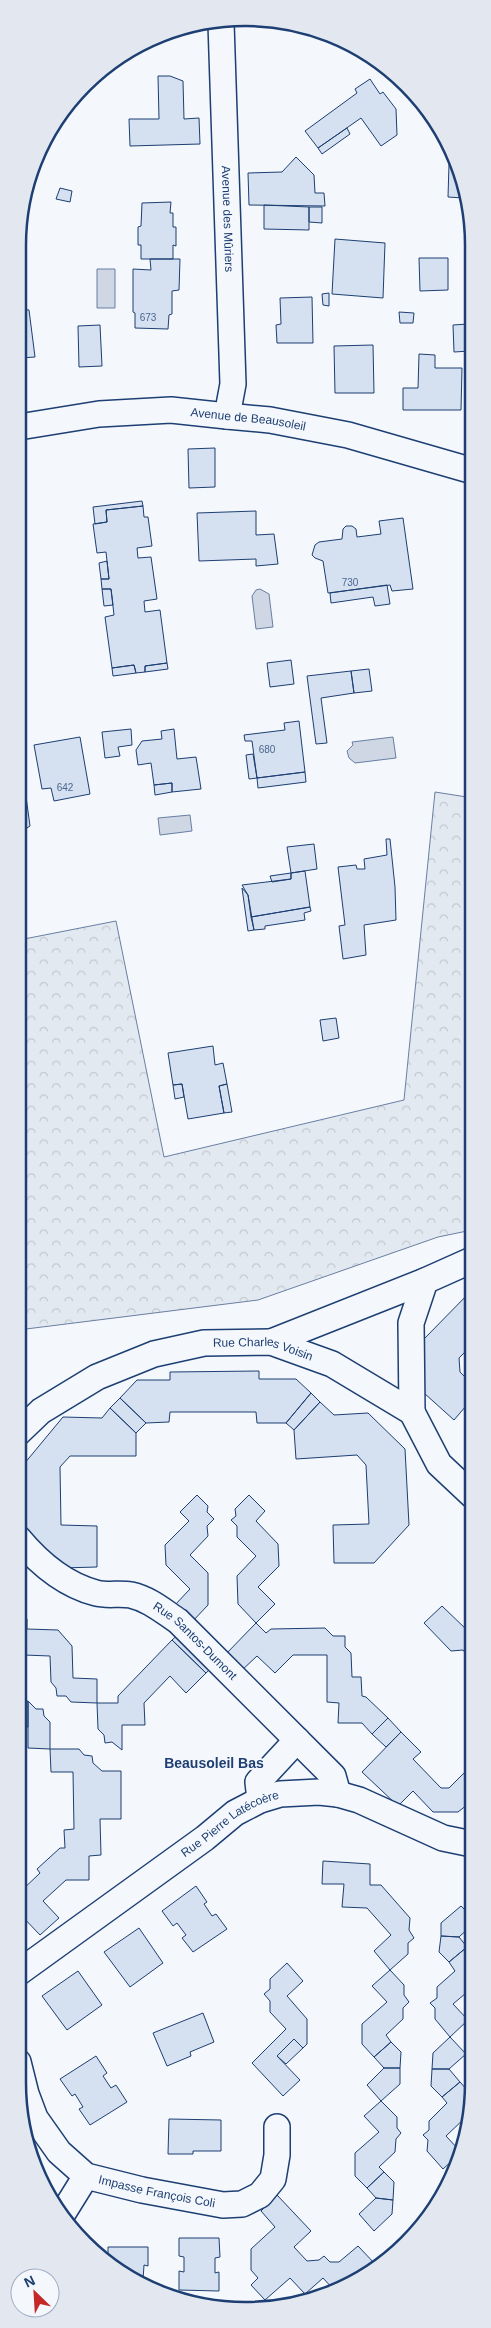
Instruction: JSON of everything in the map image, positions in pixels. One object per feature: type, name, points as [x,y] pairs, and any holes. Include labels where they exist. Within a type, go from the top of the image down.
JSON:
[{"type":"street","name":"Avenue des Mûriers","points":[[221,28],[233,384],[227,416]]},
{"type":"street","name":"Avenue de Beausoleil","points":[[26,426],[99,414],[171,410],[270,420],[348,435],[465,469]]},
{"type":"street","points":[[271,1342],[465,1263]]},
{"type":"street","points":[[425,1280],[411,1324],[412,1412],[439,1464],[465,1488]]},
{"type":"street","name":"Rue Charles Voisin","points":[[26,1425],[40,1411],[97,1376],[154,1354],[204,1343],[271,1342],[332,1364],[412,1412]]},
{"type":"street","name":"Rue Santos-Dumont","points":[[26,1547],[63,1579],[97,1593],[131,1595],[155,1604],[170,1615],[334,1776],[338,1794]]},
{"type":"street","points":[[260,1800],[258,1782],[297,1740]]},
{"type":"street","name":"Rue Pierre Latécoère","points":[[26,1966],[205,1838],[235,1813],[260,1800],[280,1794],[319,1792],[338,1794],[359,1800],[443,1838],[465,1843]]},
{"type":"street","name":"Impasse François Coli","points":[[27,2097],[35,2118],[59,2152],[86,2176],[142,2190],[223,2205],[242,2204],[260,2195],[272,2179],[277,2155],[277,2127]]},
{"type":"street","points":[[67,2209],[86,2176]]},
{"type":"green space","points":[[435,792],[465,797],[465,1231],[438,1237],[258,1300],[26,1329],[26,939],[116,921],[164,1157],[404,1100]]},
{"type":"shaded area","points":[[97,269],[115,269],[115,308],[97,308]]},
{"type":"shaded area","points":[[260,589],[269,594],[273,627],[256,629],[252,596],[256,590]]},
{"type":"shaded area","points":[[393,737],[396,758],[355,763],[349,758],[347,751],[353,745],[352,742]]},
{"type":"shaded area","points":[[190,815],[192,831],[160,835],[158,818]]},
{"type":"building","points":[[158,76],[170,76],[183,81],[184,119],[199,118],[200,144],[130,146],[129,119],[159,119]]},
{"type":"building","points":[[370,79],[380,94],[383,92],[396,109],[397,135],[381,146],[361,118],[318,148],[305,131],[357,93],[355,89]]},
{"type":"building","points":[[347,128],[350,134],[322,154],[318,148]]},
{"type":"building","points":[[296,157],[314,175],[315,193],[324,193],[325,206],[249,205],[248,173],[282,172]]},
{"type":"building","points":[[449,165],[460,198],[448,197]]},
{"type":"building","points":[[60,188],[72,191],[70,202],[56,199]]},
{"type":"building","points":[[171,202],[170,213],[173,213],[173,227],[176,227],[176,246],[173,245],[173,259],[141,259],[141,245],[138,245],[138,227],[141,226],[142,203]]},
{"type":"building","points":[[264,205],[309,207],[309,230],[264,229]]},
{"type":"building","points":[[309,207],[322,207],[322,223],[309,222]]},
{"type":"building","points":[[335,239],[385,243],[383,298],[332,294]]},
{"type":"building","points":[[419,258],[448,258],[448,290],[420,291]]},
{"type":"building","points":[[150,259],[180,259],[179,290],[172,291],[172,314],[169,315],[168,329],[135,328],[133,269],[151,270]]},
{"type":"building","points":[[329,293],[329,306],[323,305],[322,294]]},
{"type":"building","points":[[312,297],[313,343],[277,343],[276,325],[281,324],[280,298]]},
{"type":"building","points":[[26,310],[29,310],[35,357],[26,358]]},
{"type":"building","points":[[399,312],[414,313],[413,323],[400,323]]},
{"type":"building","points":[[465,324],[465,351],[454,352],[453,325]]},
{"type":"building","points":[[100,325],[102,366],[79,367],[78,326]]},
{"type":"building","points":[[373,345],[374,393],[335,393],[334,346]]},
{"type":"building","points":[[419,354],[435,355],[435,368],[462,368],[461,410],[403,410],[403,388],[418,388]]},
{"type":"building","points":[[215,448],[215,487],[189,488],[188,449]]},
{"type":"building","points":[[142,501],[143,506],[106,510],[107,522],[95,524],[93,507]]},
{"type":"building","points":[[143,506],[144,517],[148,517],[152,546],[137,548],[138,558],[151,557],[157,599],[144,601],[145,612],[160,610],[167,663],[145,666],[145,672],[136,673],[134,665],[112,668],[105,617],[114,615],[111,589],[102,589],[101,579],[109,579],[106,552],[97,553],[93,524],[107,522],[106,510]]},
{"type":"building","points":[[256,511],[256,535],[274,534],[278,564],[256,566],[256,559],[199,561],[197,513]]},
{"type":"building","points":[[403,518],[413,589],[392,591],[390,585],[328,593],[323,561],[312,555],[315,545],[319,542],[342,539],[343,529],[346,526],[352,526],[356,529],[357,537],[381,534],[379,521]]},
{"type":"building","points":[[107,561],[109,579],[101,579],[99,563]]},
{"type":"building","points":[[387,585],[390,604],[375,606],[373,597],[331,603],[330,593]]},
{"type":"building","points":[[102,589],[111,589],[113,605],[104,606]]},
{"type":"building","points":[[291,660],[294,684],[270,687],[267,663]]},
{"type":"building","points":[[167,663],[168,669],[145,672],[145,666]]},
{"type":"building","points":[[134,665],[136,673],[113,676],[112,668]]},
{"type":"building","points":[[369,669],[372,691],[354,693],[351,671]]},
{"type":"building","points":[[351,671],[354,693],[321,698],[327,743],[316,744],[307,676]]},
{"type":"building","points":[[299,721],[305,772],[257,778],[252,741],[245,741],[244,735],[285,730],[284,723]]},
{"type":"building","points":[[131,729],[132,745],[118,747],[120,756],[105,758],[102,732]]},
{"type":"building","points":[[174,729],[177,759],[196,757],[201,789],[172,792],[172,783],[154,785],[151,763],[138,765],[136,750],[142,741],[162,739],[161,731]]},
{"type":"building","points":[[80,737],[90,794],[54,801],[51,788],[42,789],[34,745]]},
{"type":"building","points":[[253,754],[257,778],[249,779],[246,755]]},
{"type":"building","points":[[305,772],[306,782],[258,788],[257,778]]},
{"type":"building","points":[[172,783],[172,792],[155,795],[154,785]]},
{"type":"building","points":[[26,796],[30,826],[26,829]]},
{"type":"building","points":[[386,839],[390,839],[396,920],[364,925],[366,955],[343,959],[339,926],[345,925],[338,867],[356,865],[357,869],[365,869],[364,859],[387,855]]},
{"type":"building","points":[[314,844],[317,869],[291,873],[287,847]]},
{"type":"building","points":[[305,871],[310,907],[251,917],[248,895],[242,885],[291,879],[291,873]]},
{"type":"building","points":[[291,873],[291,879],[272,882],[270,876]]},
{"type":"building","points":[[242,888],[248,895],[254,930],[248,931]]},
{"type":"building","points":[[310,907],[311,911],[304,913],[305,920],[265,926],[265,929],[254,930],[251,917]]},
{"type":"building","points":[[336,1018],[339,1038],[323,1041],[320,1020]]},
{"type":"building","points":[[213,1046],[215,1065],[223,1063],[227,1084],[219,1086],[224,1113],[188,1119],[182,1084],[173,1085],[168,1053]]},
{"type":"building","points":[[182,1084],[184,1097],[175,1099],[173,1085]]},
{"type":"building","points":[[227,1084],[232,1112],[224,1113],[219,1086]]},
{"type":"building","points":[[465,1297],[465,1352],[459,1358],[460,1372],[465,1377],[465,1407],[454,1420],[424,1393],[424,1339]]},
{"type":"building","points":[[259,1371],[259,1379],[296,1379],[311,1393],[286,1423],[257,1423],[256,1412],[170,1412],[169,1422],[146,1423],[120,1398],[137,1380],[170,1380],[170,1372]]},
{"type":"building","points":[[311,1393],[320,1402],[294,1430],[286,1423]]},
{"type":"building","points":[[120,1398],[146,1423],[136,1433],[110,1408]]},
{"type":"building","points":[[320,1402],[334,1415],[368,1413],[405,1449],[409,1525],[374,1563],[334,1563],[333,1525],[369,1524],[366,1465],[357,1455],[296,1459],[294,1430]]},
{"type":"building","points":[[110,1408],[136,1433],[136,1456],[70,1456],[60,1467],[61,1525],[97,1526],[97,1567],[61,1568],[26,1531],[26,1462],[63,1417],[102,1418]]},
{"type":"building","points":[[197,1495],[208,1506],[207,1512],[214,1519],[207,1526],[208,1536],[190,1555],[208,1573],[208,1605],[191,1623],[174,1606],[190,1589],[166,1565],[165,1545],[189,1521],[180,1512]]},
{"type":"building","points":[[249,1495],[265,1511],[256,1521],[278,1544],[279,1566],[258,1587],[275,1604],[256,1623],[238,1604],[237,1576],[256,1556],[237,1537],[237,1526],[231,1520],[236,1516],[235,1509]]},
{"type":"building","points":[[442,1606],[465,1628],[465,1652],[463,1650],[451,1651],[424,1623]]},
{"type":"building","points":[[26,1619],[27,1629],[58,1630],[72,1646],[73,1678],[97,1679],[97,1703],[71,1702],[66,1696],[57,1696],[56,1688],[51,1682],[50,1656],[26,1655]]},
{"type":"building","points":[[191,1623],[224,1656],[206,1673],[172,1640]]},
{"type":"building","points":[[256,1623],[266,1633],[271,1629],[325,1628],[333,1636],[345,1636],[345,1647],[351,1653],[352,1677],[361,1677],[362,1696],[366,1697],[388,1718],[372,1734],[362,1723],[338,1723],[339,1703],[327,1702],[327,1655],[293,1655],[275,1673],[257,1656],[240,1672],[224,1656]]},
{"type":"building","points":[[172,1640],[206,1673],[186,1693],[170,1676],[144,1703],[145,1725],[122,1725],[122,1750],[112,1742],[105,1743],[104,1735],[98,1729],[97,1703],[118,1703],[118,1696]]},
{"type":"building","points":[[26,1701],[28,1701],[28,1727],[26,1727]]},
{"type":"building","points":[[28,1701],[36,1709],[43,1709],[44,1716],[50,1722],[50,1749],[28,1748]]},
{"type":"building","points":[[388,1718],[401,1732],[386,1747],[372,1734]]},
{"type":"building","points":[[401,1732],[421,1752],[413,1759],[441,1788],[449,1788],[465,1772],[465,1806],[458,1812],[433,1812],[413,1791],[398,1806],[362,1772]]},
{"type":"building","points":[[50,1749],[79,1749],[84,1755],[92,1756],[93,1763],[102,1771],[121,1771],[121,1819],[100,1819],[101,1855],[89,1856],[89,1880],[66,1880],[43,1901],[59,1918],[40,1935],[26,1920],[26,1886],[40,1873],[37,1869],[60,1848],[65,1848],[64,1830],[74,1829],[73,1772],[51,1772]]},
{"type":"building","points":[[323,1861],[370,1864],[370,1885],[381,1885],[410,1918],[409,1930],[414,1938],[408,1943],[408,1954],[390,1970],[374,1951],[391,1935],[367,1908],[342,1907],[344,1884],[322,1884]]},
{"type":"building","points":[[196,1886],[207,1902],[204,1904],[212,1916],[216,1914],[227,1929],[193,1952],[182,1938],[186,1935],[177,1923],[173,1926],[162,1911]]},
{"type":"building","points":[[461,1906],[465,1910],[465,1931],[459,1937],[441,1936],[441,1923]]},
{"type":"building","points":[[139,1928],[163,1963],[130,1987],[104,1952]]},
{"type":"building","points":[[441,1936],[459,1937],[465,1944],[465,1949],[449,1962],[439,1952]]},
{"type":"building","points":[[465,1949],[465,1994],[453,2004],[465,2017],[465,2023],[450,2037],[435,2019],[435,2008],[430,2003],[437,1998],[437,1987],[455,1971],[449,1962]]},
{"type":"building","points":[[287,1963],[303,1981],[287,1996],[307,2019],[307,2044],[303,2048],[294,2039],[277,2056],[300,2080],[283,2096],[252,2063],[286,2029],[270,2012],[270,2001],[264,1994],[270,1989],[270,1979]]},
{"type":"building","points":[[390,1970],[404,1985],[404,1995],[409,2002],[403,2008],[403,2019],[386,2035],[391,2042],[374,2057],[362,2044],[362,2024],[387,2002],[372,1986]]},
{"type":"building","points":[[78,1971],[102,2005],[67,2030],[42,1996]]},
{"type":"building","points":[[203,2013],[214,2042],[190,2052],[191,2056],[167,2066],[153,2033]]},
{"type":"building","points":[[450,2037],[465,2055],[449,2069],[432,2069],[433,2053]]},
{"type":"building","points":[[294,2039],[303,2048],[286,2064],[277,2056]]},
{"type":"building","points":[[391,2042],[401,2052],[400,2068],[384,2068],[374,2057]]},
{"type":"building","points":[[96,2056],[107,2073],[103,2076],[111,2088],[116,2085],[127,2102],[90,2125],[79,2109],[83,2107],[75,2094],[72,2096],[60,2079]]},
{"type":"building","points":[[384,2068],[400,2068],[400,2084],[381,2101],[367,2085]]},
{"type":"building","points":[[432,2069],[449,2069],[460,2082],[442,2097],[431,2086]]},
{"type":"building","points":[[460,2082],[465,2087],[462,2121],[446,2136],[455,2146],[449,2163],[443,2169],[427,2151],[428,2140],[423,2135],[429,2130],[429,2121],[447,2103],[442,2097]]},
{"type":"building","points":[[381,2101],[397,2117],[397,2128],[401,2133],[396,2139],[395,2152],[379,2167],[384,2172],[367,2188],[355,2176],[355,2153],[379,2132],[364,2116]]},
{"type":"building","points":[[169,2119],[221,2120],[221,2151],[193,2151],[193,2154],[168,2154]]},
{"type":"building","points":[[384,2172],[394,2182],[393,2200],[376,2198],[367,2188]]},
{"type":"building","points":[[277,2195],[311,2231],[294,2247],[307,2261],[319,2260],[324,2256],[330,2262],[339,2262],[358,2246],[372,2261],[329,2285],[323,2278],[304,2293],[290,2278],[265,2300],[251,2285],[258,2278],[251,2270],[251,2249],[275,2227],[261,2211]]},
{"type":"building","points":[[376,2198],[393,2200],[392,2214],[374,2231],[359,2214]]},
{"type":"building","points":[[179,2238],[219,2238],[220,2257],[215,2258],[215,2273],[219,2272],[219,2291],[179,2290],[179,2271],[184,2272],[184,2257],[179,2256]]},
{"type":"building","points":[[108,2247],[148,2247],[148,2266],[144,2265],[143,2276],[124,2265],[108,2253]]},
{"type":"district","name":"Beausoleil Bas","points":[[214,1763]]}]
